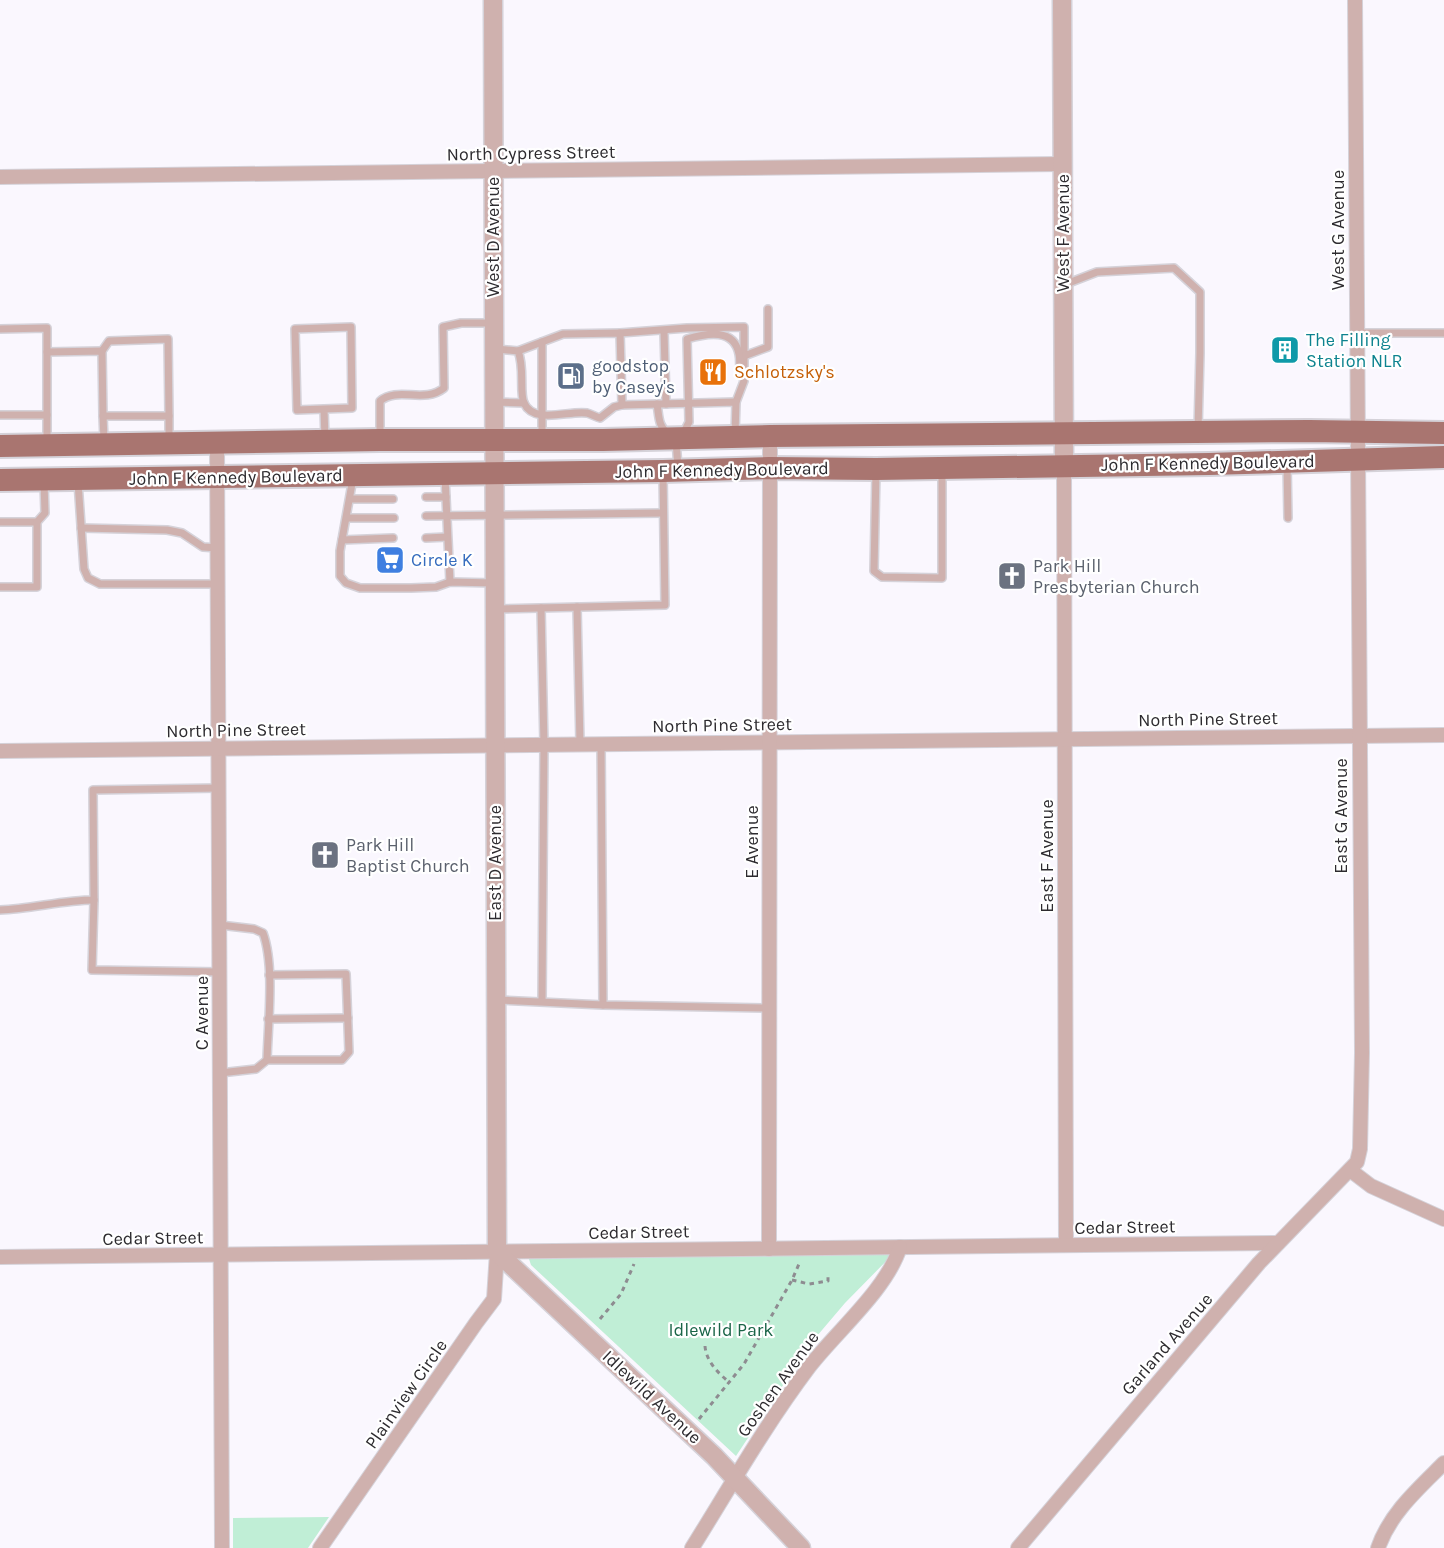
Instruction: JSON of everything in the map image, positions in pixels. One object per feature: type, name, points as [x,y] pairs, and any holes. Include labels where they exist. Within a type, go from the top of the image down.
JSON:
[{"type":"main road","name":"John F Kennedy Boulevard","points":[[0,446],[380,440],[542,441],[602,429],[676,438],[1198,432],[1444,433]]},
{"type":"main road","name":"John F Kennedy Boulevard","points":[[0,480],[769,468],[942,468],[1444,457]]},
{"type":"street","name":"West D Avenue","points":[[492,0],[494,474]]},
{"type":"street","name":"West F Avenue","points":[[1062,0],[1064,466]]},
{"type":"street","name":"West G Avenue","points":[[1355,0],[1358,459]]},
{"type":"street","name":"North Cypress Street","points":[[0,177],[1063,164]]},
{"type":"street","name":"E Avenue","points":[[769,1249],[770,436]]},
{"type":"street","name":"C Avenue","points":[[217,442],[222,1548]]},
{"type":"street","name":"East G Avenue","points":[[1350,1170],[1357,1162],[1360,1149],[1362,1053],[1358,459]]},
{"type":"street","name":"East F Avenue","points":[[1064,466],[1066,1245]]},
{"type":"street","name":"East D Avenue","points":[[494,474],[497,1252]]},
{"type":"street","name":"North Pine Street","points":[[0,750],[1444,735]]},
{"type":"street","points":[[1350,1170],[1371,1186],[1444,1219]]},
{"type":"street","name":"Garland Avenue","points":[[1018,1548],[1065,1490],[1278,1243],[1350,1170]]},
{"type":"street","name":"Cedar Street","points":[[0,1257],[1278,1243]]},
{"type":"street","name":"Goshen Avenue","points":[[692,1548],[776,1413],[810,1366],[889,1273],[900,1247]]},
{"type":"street","name":"Idlewild Avenue","points":[[497,1252],[689,1432],[801,1548]]},
{"type":"street","name":"Plainview Circle","points":[[320,1548],[469,1333],[491,1305],[496,1291],[497,1252]]},
{"type":"street","points":[[1378,1548],[1389,1525],[1410,1496],[1444,1463]]},
{"type":"lane","points":[[1064,285],[1097,272],[1174,268],[1200,292],[1198,432]]},
{"type":"lane","points":[[744,356],[768,347],[768,309]]},
{"type":"lane","points":[[380,440],[380,401],[387,395],[436,395],[444,388],[444,327],[461,323],[493,323]]},
{"type":"lane","points":[[351,327],[352,408],[324,409],[297,410],[295,329],[351,327]]},
{"type":"lane","points":[[493,348],[518,351],[563,334],[744,327],[744,381],[736,402],[735,437]]},
{"type":"lane","points":[[0,328],[48,328],[47,445]]},
{"type":"lane","points":[[664,331],[666,404]]},
{"type":"lane","points":[[620,333],[622,405]]},
{"type":"lane","points":[[1357,333],[1444,333]]},
{"type":"lane","points":[[676,438],[684,434],[689,423],[687,339],[697,336],[726,335],[734,340],[739,354],[740,374],[744,381]]},
{"type":"lane","points":[[104,444],[102,351],[109,341],[168,339],[169,443]]},
{"type":"lane","points":[[542,342],[542,441]]},
{"type":"lane","points":[[47,352],[102,351]]},
{"type":"lane","points":[[518,351],[522,361],[524,403],[532,413],[586,413],[602,429],[614,407],[622,405],[736,402]]},
{"type":"lane","points":[[494,402],[524,403]]},
{"type":"lane","points":[[657,404],[660,425],[663,430],[676,438]]},
{"type":"lane","points":[[324,409],[325,441]]},
{"type":"lane","points":[[0,415],[47,415]]},
{"type":"lane","points":[[104,416],[169,416]]},
{"type":"lane","points":[[494,609],[665,605],[663,513],[676,438]]},
{"type":"lane","points":[[1287,462],[1288,518]]},
{"type":"lane","points":[[876,469],[874,571],[882,577],[942,578],[942,468]]},
{"type":"lane","points":[[445,474],[450,582]]},
{"type":"lane","points":[[354,476],[340,550],[340,576],[346,583],[360,588],[436,587],[450,582],[494,583]]},
{"type":"lane","points":[[78,479],[84,569],[88,578],[100,584],[219,584]]},
{"type":"lane","points":[[0,587],[37,587],[37,522],[45,513],[44,480]]},
{"type":"lane","points":[[426,497],[446,497]]},
{"type":"lane","points":[[350,499],[393,499]]},
{"type":"lane","points":[[426,516],[663,513]]},
{"type":"lane","points":[[347,518],[394,518]]},
{"type":"lane","points":[[0,522],[37,522]]},
{"type":"lane","points":[[81,528],[167,530],[182,533],[203,547],[218,548]]},
{"type":"lane","points":[[426,538],[447,537]]},
{"type":"lane","points":[[342,540],[393,538]]},
{"type":"lane","points":[[577,607],[580,744]]},
{"type":"lane","points":[[541,608],[544,745],[542,1001]]},
{"type":"lane","points":[[601,744],[603,1005]]},
{"type":"lane","points":[[219,788],[93,790],[92,970],[220,972]]},
{"type":"lane","points":[[0,910],[76,900],[94,900]]},
{"type":"lane","points":[[220,925],[254,929],[263,933],[267,945],[269,975],[267,1060]]},
{"type":"lane","points":[[220,1073],[256,1069],[267,1060],[342,1060],[350,1052],[346,974],[269,975]]},
{"type":"lane","points":[[496,1000],[603,1005],[770,1008]]},
{"type":"lane","points":[[268,1019],[348,1017]]},
{"type":"path","points":[[689,1432],[744,1364],[792,1280],[805,1248]]},
{"type":"path","points":[[600,1319],[621,1294],[635,1260]]},
{"type":"path","points":[[792,1280],[809,1284],[828,1281],[828,1274]]},
{"type":"path","points":[[705,1346],[710,1362],[729,1382]]},
{"type":"green space","name":"Idlewild Park","points":[[900,1247],[845,1303],[811,1343],[736,1456],[531,1265],[529,1259],[537,1251]]},
{"type":"green space","points":[[329,1517],[308,1548],[233,1548],[233,1518]]},
{"type":"place","name":"The Filling Station NLR","points":[[1285,350]]},
{"type":"place","name":"Schlotzsky's","points":[[713,372]]},
{"type":"place","name":"goodstop by Casey's","points":[[571,376]]},
{"type":"place","name":"Circle K","points":[[390,560]]},
{"type":"place","name":"Park Hill Presbyterian Church","points":[[1012,576]]},
{"type":"place","name":"Park Hill Baptist Church","points":[[325,855]]}]
